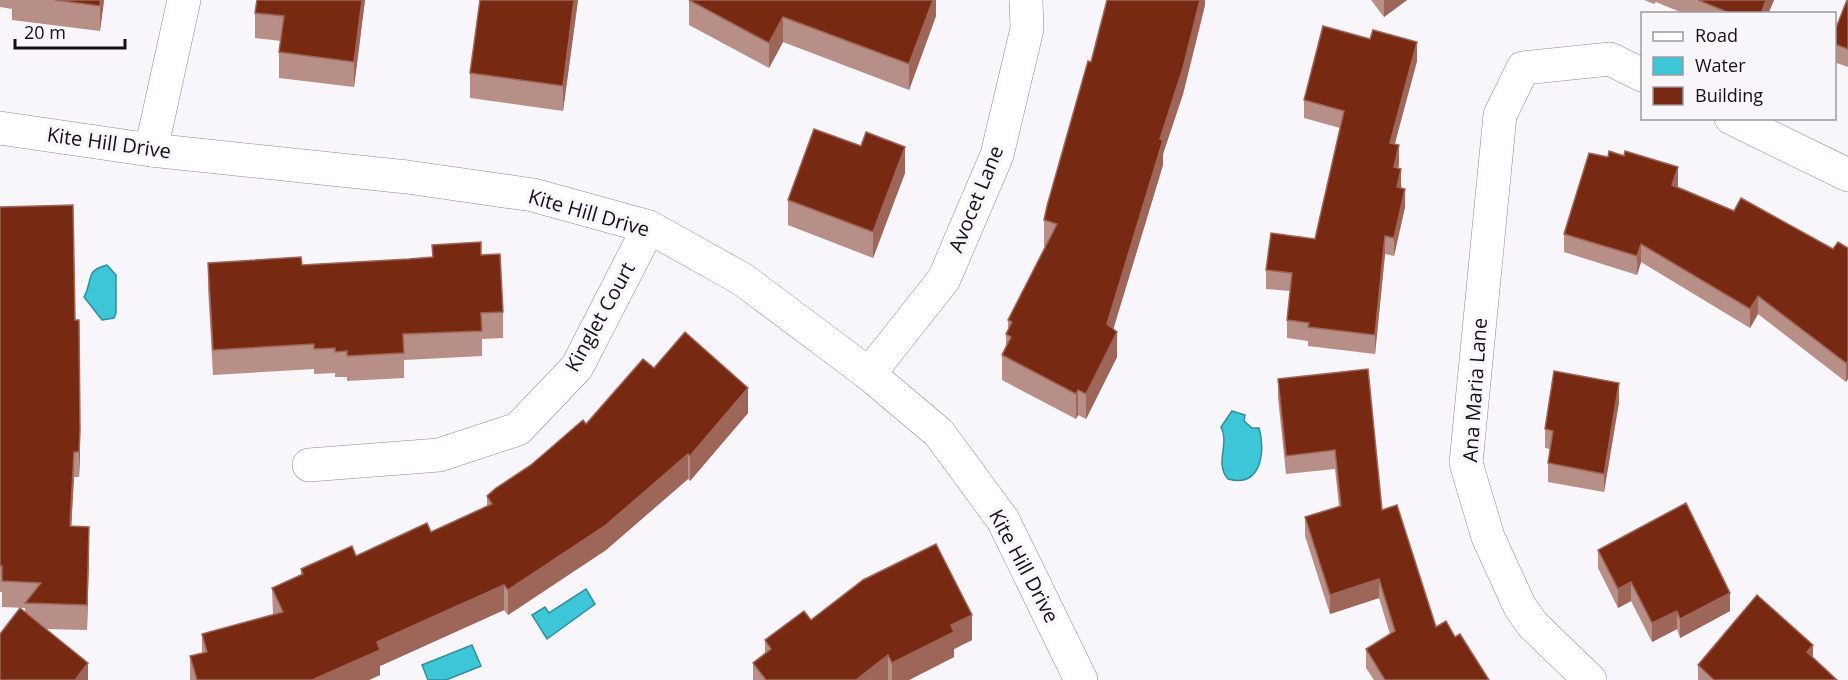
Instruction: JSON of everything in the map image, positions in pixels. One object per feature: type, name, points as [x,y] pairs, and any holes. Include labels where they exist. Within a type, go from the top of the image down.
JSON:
[{"type":"street","points":[[151,150],[184,0]]},
{"type":"street","name":"Avocet Lane","points":[[869,374],[944,279],[997,154],[1027,29],[1026,0]]},
{"type":"street","name":"Ana Maria Lane","points":[[1590,680],[1533,625],[1520,607],[1488,537],[1466,463],[1500,115],[1523,68],[1610,59],[1641,74]]},
{"type":"street","points":[[1735,120],[1848,176]]},
{"type":"street","name":"Kite Hill Drive","points":[[0,128],[151,150],[407,177],[533,195],[649,227],[742,279],[869,374],[939,433],[1003,520],[1076,678]]},
{"type":"street","name":"Kinglet Court","points":[[309,465],[439,455],[518,429],[577,367],[649,227]]},
{"type":"water","points":[[107,265],[116,275],[116,313],[114,318],[102,320],[84,297],[92,273]]},
{"type":"water","points":[[1232,411],[1245,415],[1244,421],[1252,428],[1259,428],[1261,437],[1259,466],[1248,478],[1239,480],[1228,479],[1222,467],[1224,440],[1221,427]]},
{"type":"water","points":[[586,589],[595,604],[547,639],[532,615],[545,607],[549,613]]},
{"type":"water","points":[[472,645],[481,666],[446,680],[428,680],[422,665]]},
{"type":"building","points":[[55,0],[100,0],[100,6]]},
{"type":"building","points":[[257,0],[362,0],[354,62],[279,52],[284,16],[255,13]]},
{"type":"building","points":[[480,0],[574,0],[563,86],[470,73]]},
{"type":"building","points":[[689,0],[933,0],[909,64],[783,17],[769,43]]},
{"type":"building","points":[[1107,0],[1200,0],[1183,68],[1160,139],[1163,140],[1107,324],[1117,332],[1086,394],[1078,390],[1076,394],[1002,355],[1011,337],[1006,334],[1012,322],[1008,320],[1057,224],[1044,220],[1047,206],[1088,61],[1091,62]]},
{"type":"building","points":[[1698,0],[1766,0],[1762,12],[1727,12]]},
{"type":"building","points":[[1848,0],[1848,49],[1836,45],[1836,28]]},
{"type":"building","points":[[1323,26],[1370,39],[1373,30],[1417,42],[1390,143],[1399,145],[1394,167],[1401,169],[1397,187],[1405,189],[1394,238],[1385,236],[1375,335],[1308,327],[1309,323],[1287,320],[1292,273],[1266,270],[1271,233],[1315,239],[1344,111],[1304,100]]},
{"type":"building","points":[[814,129],[861,146],[866,132],[905,147],[873,232],[788,200]]},
{"type":"building","points":[[1609,151],[1624,156],[1625,151],[1678,167],[1672,185],[1734,211],[1741,198],[1833,249],[1838,242],[1848,248],[1848,361],[1846,363],[1758,296],[1750,309],[1641,244],[1637,256],[1564,234],[1589,153],[1608,157]]},
{"type":"building","points":[[73,205],[75,320],[79,320],[80,431],[79,452],[74,452],[70,526],[89,527],[87,605],[25,603],[41,583],[2,581],[2,566],[0,566],[0,207]]},
{"type":"building","points":[[481,242],[481,255],[500,254],[503,312],[481,313],[482,331],[403,334],[404,353],[347,356],[347,351],[335,352],[335,348],[314,349],[314,344],[213,350],[208,263],[301,257],[302,265],[409,259],[433,257],[432,245]]},
{"type":"building","points":[[685,332],[748,388],[690,456],[688,454],[606,525],[508,590],[504,585],[377,642],[380,650],[312,680],[197,680],[190,656],[207,652],[202,634],[283,612],[272,588],[303,574],[301,569],[352,546],[356,556],[427,523],[431,532],[492,504],[487,496],[531,465],[583,420],[586,424],[643,359],[654,368]]},
{"type":"building","points":[[1368,369],[1382,510],[1397,505],[1436,627],[1446,621],[1455,637],[1460,634],[1489,680],[1385,680],[1366,649],[1395,631],[1379,579],[1330,595],[1305,517],[1341,506],[1335,450],[1286,456],[1278,379]]},
{"type":"building","points":[[1554,371],[1619,383],[1604,474],[1548,463],[1553,431],[1545,429]]},
{"type":"building","points":[[1686,503],[1730,593],[1680,619],[1677,611],[1652,623],[1631,582],[1618,589],[1598,550]]},
{"type":"building","points":[[936,544],[972,615],[951,625],[954,632],[892,663],[888,655],[856,680],[766,680],[753,663],[771,649],[765,640],[804,611],[811,620],[863,580]]},
{"type":"building","points":[[1757,595],[1813,645],[1807,652],[1837,680],[1714,680],[1698,665]]},
{"type":"building","points":[[20,608],[88,663],[75,680],[0,680],[0,634]]}]
